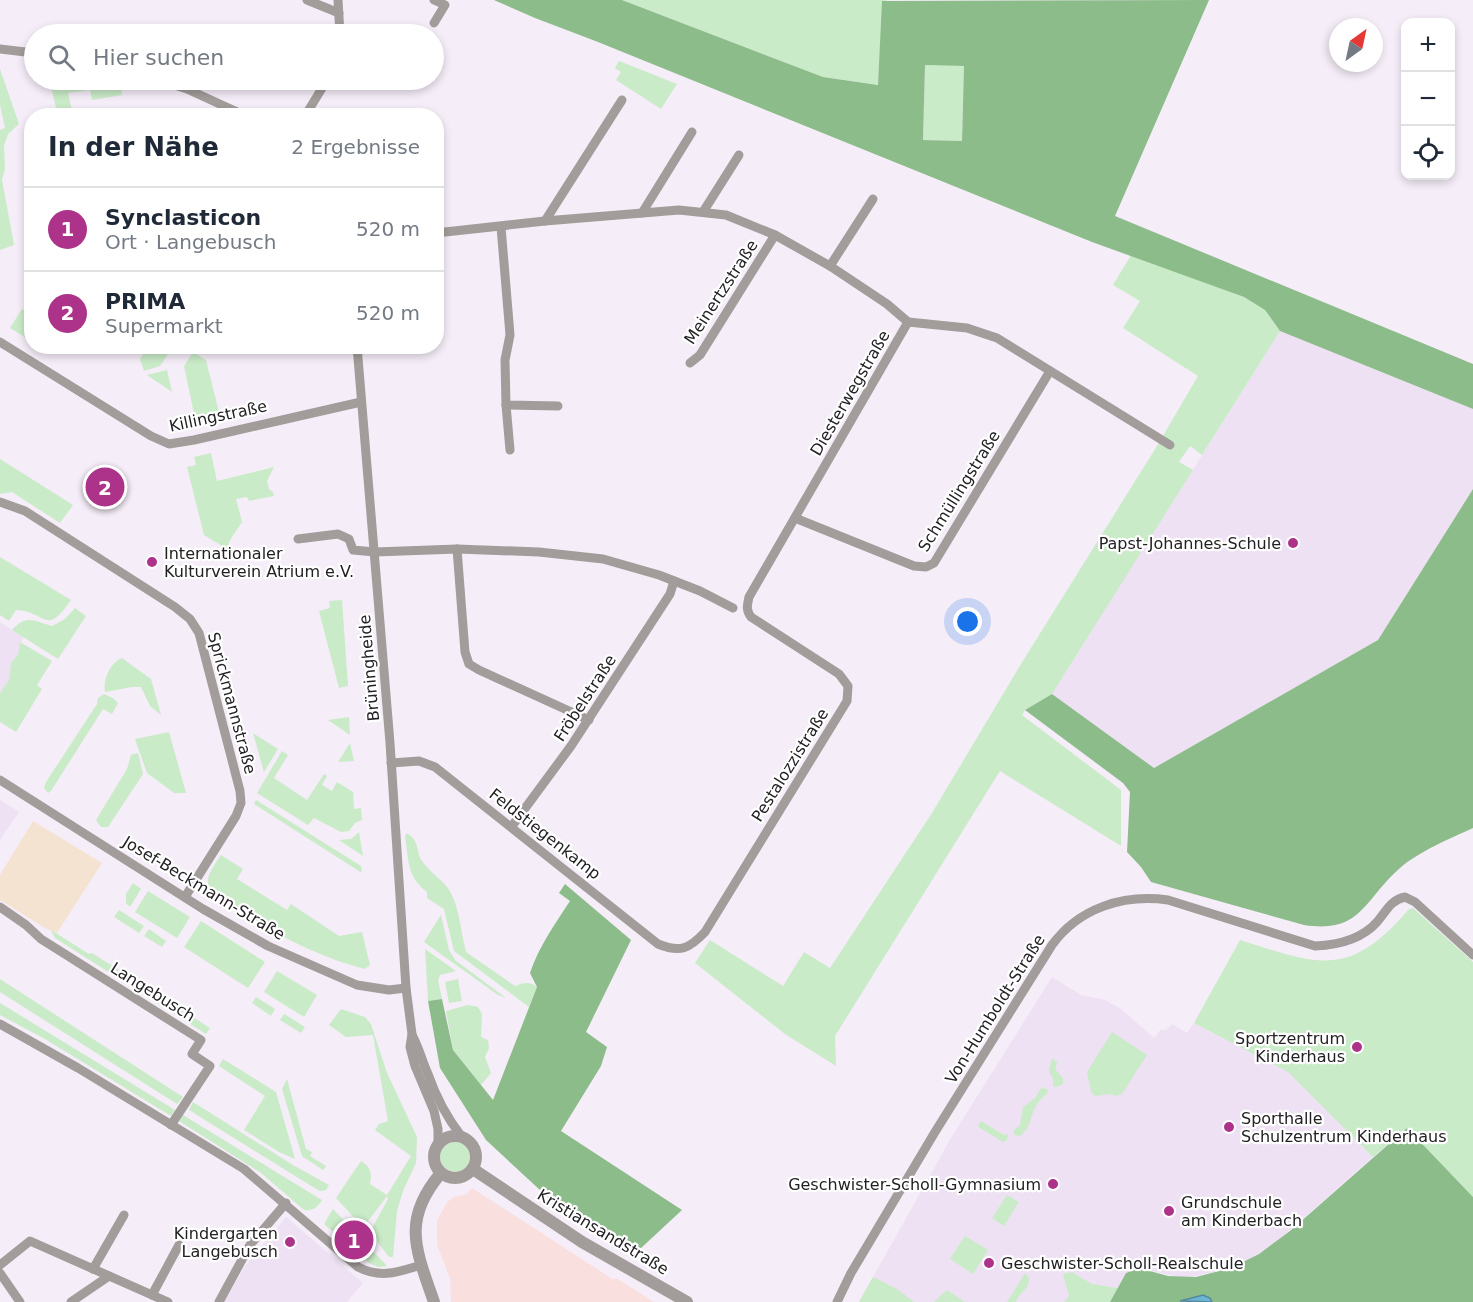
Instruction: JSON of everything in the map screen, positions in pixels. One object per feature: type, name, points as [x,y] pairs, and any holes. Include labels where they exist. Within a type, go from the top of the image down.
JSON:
[{"type":"street","points":[[307,0],[339,13]]},
{"type":"street","points":[[338,0],[340,24]]},
{"type":"street","points":[[434,0],[445,5],[434,23]]},
{"type":"street","points":[[0,49],[24,51]]},
{"type":"street","points":[[187,90],[230,108]]},
{"type":"street","points":[[310,108],[321,90]]},
{"type":"street","points":[[545,221],[622,100]]},
{"type":"street","points":[[642,213],[692,132]]},
{"type":"street","points":[[703,212],[739,155]]},
{"type":"street","points":[[831,266],[873,199]]},
{"type":"street","name":"Meinertzstraße","points":[[444,232],[679,210],[726,214],[775,236],[831,266],[887,304],[908,322]]},
{"type":"street","points":[[501,227],[510,335],[505,360],[510,450]]},
{"type":"street","name":"Meinertzstraße","points":[[690,363],[700,355],[775,236]]},
{"type":"street","name":"Diesterwegstraße","points":[[747,611],[749,597],[908,322],[960,327],[984,333],[1014,348],[1170,445]]},
{"type":"street","name":"Killingstraße","points":[[0,342],[99,405],[169,444],[361,402]]},
{"type":"street","name":"Brüningheide","points":[[358,354],[375,552],[406,988]]},
{"type":"street","name":"Schmüllingstraße","points":[[795,518],[914,566],[926,567],[934,563],[1050,371]]},
{"type":"street","points":[[506,405],[558,406]]},
{"type":"street","name":"Sprickmannstraße","points":[[0,502],[25,511],[175,607],[190,619],[199,633],[241,803],[236,816],[185,897]]},
{"type":"street","points":[[298,539],[338,534],[349,539],[353,550],[375,552],[458,549],[539,552],[603,559],[674,580],[733,608]]},
{"type":"street","points":[[458,549],[465,652],[469,664],[589,720]]},
{"type":"street","name":"Fröbelstraße","points":[[512,826],[589,720],[670,594],[674,580]]},
{"type":"street","name":"Pestalozzistraße","points":[[673,950],[690,945],[705,932],[848,696],[846,682],[839,674],[762,626],[747,611]]},
{"type":"street","name":"Feldstiegenkamp","points":[[391,763],[419,761],[435,767],[658,944],[673,950]]},
{"type":"street","name":"Josef-Beckmann-Straße","points":[[0,780],[185,897],[268,946],[357,986],[389,990],[406,988]]},
{"type":"street","name":"Von-Humboldt-Straße","points":[[837,1302],[851,1273],[935,1132],[1047,953],[1056,939],[1084,915],[1099,907],[1125,900],[1162,899],[1315,946],[1334,945],[1351,940],[1365,932],[1376,923],[1394,901],[1405,897],[1415,902],[1473,955]]},
{"type":"street","name":"Langebusch","points":[[0,908],[26,925],[40,939],[201,1040],[192,1054],[210,1066],[171,1125]]},
{"type":"street","points":[[406,988],[412,1034],[410,1047],[415,1066],[434,1111],[438,1129],[438,1144],[434,1157],[436,1167],[446,1177],[459,1179],[473,1169],[476,1153],[471,1143],[462,1137],[451,1124],[432,1087],[419,1046],[412,1034]]},
{"type":"street","points":[[0,1024],[78,1068],[244,1169],[358,1267],[371,1273],[396,1273],[421,1265]]},
{"type":"street","points":[[438,1144],[448,1137],[462,1137]]},
{"type":"street","name":"Kristiansandstraße","points":[[473,1169],[573,1236],[687,1302]]},
{"type":"street","points":[[434,1302],[416,1243],[416,1217],[423,1197],[441,1173]]},
{"type":"street","points":[[219,1302],[250,1245],[286,1203]]},
{"type":"street","points":[[93,1269],[124,1215]]},
{"type":"street","points":[[0,1265],[30,1241],[168,1302]]},
{"type":"street","points":[[152,1295],[179,1245]]},
{"type":"street","points":[[0,1273],[20,1302]]},
{"type":"street","points":[[71,1302],[109,1276]]},
{"type":"shaded area","name":"Papst-Johannes-Schule","points":[[1280,331],[1473,409],[1473,489],[1378,640],[1154,768],[1052,694]]},
{"type":"shaded area","points":[[0,622],[23,637],[18,655],[11,663],[9,680],[0,693]]},
{"type":"shaded area","points":[[0,800],[19,812],[0,840]]},
{"type":"shaded area","points":[[33,821],[102,863],[57,933],[0,900],[0,875]]},
{"type":"shaded area","points":[[1052,977],[1081,995],[1105,1000],[1121,1009],[1154,1038],[1160,1030],[1166,1030],[1172,1024],[1187,1033],[1194,1023],[1288,1072],[1373,1157],[1274,1244],[1248,1260],[1216,1272],[1183,1278],[1139,1268],[1126,1273],[1109,1302],[859,1302],[951,1138]]},
{"type":"shaded area","points":[[472,1188],[614,1280],[616,1278],[654,1302],[451,1302],[450,1278],[437,1245],[437,1221],[447,1202],[454,1197],[467,1194]]},
{"type":"shaded area","name":"Kindergarten Langebusch","points":[[286,1217],[363,1283],[347,1302],[224,1302],[245,1266]]},
{"type":"green space","points":[[494,0],[622,0],[823,77],[878,85],[882,1],[1209,0],[1115,216],[1473,364],[1473,409],[1280,331],[1265,310],[1244,297],[1092,242]],"holes":[[[925,65],[964,66],[962,141],[923,140]]]},
{"type":"green space","points":[[622,0],[888,0],[882,2],[879,85],[823,77]]},
{"type":"green space","points":[[619,61],[677,84],[661,109],[616,80],[621,72],[615,68]]},
{"type":"green space","points":[[925,65],[964,66],[962,141],[923,140]]},
{"type":"green space","points":[[0,69],[19,124],[8,134],[4,146],[5,169],[2,180],[14,245],[0,250],[0,130],[5,128],[0,105]]},
{"type":"green space","points":[[52,90],[90,90],[68,93],[71,108],[56,108]]},
{"type":"green space","points":[[90,90],[122,90],[122,95],[92,100]]},
{"type":"green space","points":[[1131,255],[1244,297],[1265,310],[1280,331],[1202,455],[1190,446],[1179,462],[1193,470],[1052,694],[1025,710],[1022,715],[1121,790],[1121,846],[1000,771],[835,1036],[836,1066],[785,1034],[695,963],[710,940],[783,986],[804,952],[830,968],[932,813],[1198,376],[1123,328],[1140,301],[1113,285]]},
{"type":"green space","points":[[22,309],[24,310],[24,337],[10,328]]},
{"type":"green space","points":[[143,354],[168,354],[160,366],[144,371],[140,359]]},
{"type":"green space","points":[[192,354],[206,360],[221,420],[196,423],[184,366]]},
{"type":"green space","points":[[167,370],[172,392],[147,375]]},
{"type":"green space","points":[[211,453],[217,481],[274,467],[267,481],[274,496],[249,501],[247,497],[236,499],[242,522],[227,549],[204,535],[187,467],[196,465],[194,457]]},
{"type":"green space","points":[[0,459],[73,505],[60,523],[12,492],[0,494]]},
{"type":"green space","points":[[1473,489],[1473,828],[1407,862],[1360,912],[1338,924],[1304,925],[1151,882],[1127,852],[1130,792],[1123,783],[1025,710],[1052,694],[1154,768],[1378,640]]},
{"type":"green space","points":[[0,557],[71,600],[56,618],[45,620],[26,611],[16,610],[9,621],[0,615]]},
{"type":"green space","points":[[342,600],[348,686],[339,688],[319,611],[330,608],[329,601]]},
{"type":"green space","points":[[75,608],[86,616],[58,659],[12,630],[26,620],[52,626],[65,619]]},
{"type":"green space","points":[[20,642],[52,661],[37,685],[42,689],[16,732],[0,722],[0,693],[9,680],[11,663],[18,655]]},
{"type":"green space","points":[[122,658],[151,679],[161,715],[150,706],[141,687],[105,692],[108,672]]},
{"type":"green space","points":[[104,694],[118,703],[112,714],[103,709],[48,793],[44,788],[46,782],[97,704],[98,698]]},
{"type":"green space","points":[[349,717],[350,735],[328,720]]},
{"type":"green space","points":[[169,732],[186,793],[174,793],[147,773],[135,739]]},
{"type":"green space","points":[[253,733],[278,749],[264,772]]},
{"type":"green space","points":[[350,743],[354,761],[338,762]]},
{"type":"green space","points":[[282,751],[288,755],[274,778],[307,800],[324,774],[327,776],[322,785],[332,791],[337,782],[353,792],[354,809],[361,808],[362,820],[355,823],[349,831],[341,832],[314,818],[308,825],[257,793]]},
{"type":"green space","points":[[138,753],[143,774],[108,827],[101,827],[96,820],[127,769],[131,755]]},
{"type":"green space","points":[[256,800],[361,866],[362,873],[254,804]]},
{"type":"green space","points":[[359,832],[363,856],[339,840],[351,839]]},
{"type":"green space","points":[[407,833],[416,843],[422,861],[451,893],[466,952],[515,986],[526,983],[537,987],[529,1007],[454,951],[444,909],[427,898],[427,892],[412,874],[405,836]]},
{"type":"green space","points":[[221,855],[243,869],[237,879],[287,910],[291,904],[339,936],[362,932],[370,965],[365,969],[308,949],[219,900],[210,888],[208,878]]},
{"type":"green space","points":[[133,883],[141,889],[130,907],[126,903],[126,894]]},
{"type":"green space","points":[[565,884],[631,940],[586,1032],[607,1047],[601,1066],[561,1131],[682,1210],[640,1249],[554,1203],[486,1140],[440,1068],[428,1001],[442,999],[453,1050],[493,1100],[537,987],[530,973],[548,936],[570,901],[559,893]]},
{"type":"green space","points":[[148,891],[190,917],[177,938],[135,912]]},
{"type":"green space","name":"Sportzentrum Kinderhaus","points":[[1413,908],[1473,962],[1473,1197],[1407,1128],[1373,1157],[1288,1072],[1194,1023],[1240,940],[1292,956],[1313,960],[1332,960],[1350,956],[1369,947],[1409,909]]},
{"type":"green space","points":[[119,910],[144,926],[139,933],[114,917]]},
{"type":"green space","points":[[441,915],[449,950],[455,960],[506,998],[498,995],[424,942]]},
{"type":"green space","points":[[201,921],[265,962],[248,988],[184,947]]},
{"type":"green space","points":[[149,929],[166,941],[162,947],[144,936]]},
{"type":"green space","points":[[51,930],[89,954],[92,953],[210,1028],[206,1034],[55,938]]},
{"type":"green space","points":[[425,949],[456,971],[440,975],[438,980],[442,999],[428,1001]]},
{"type":"green space","points":[[277,971],[317,995],[304,1017],[264,992]]},
{"type":"green space","points":[[0,979],[183,1097],[177,1104],[0,992]]},
{"type":"green space","points":[[458,979],[462,1001],[449,1003],[445,982]]},
{"type":"green space","points":[[256,997],[275,1009],[271,1016],[252,1003]]},
{"type":"green space","points":[[0,1003],[175,1110],[171,1116],[45,1039],[0,1015]]},
{"type":"green space","points":[[468,1005],[478,1007],[482,1014],[481,1037],[488,1040],[489,1048],[485,1057],[491,1073],[481,1085],[453,1050],[446,1011]]},
{"type":"green space","points":[[341,1009],[365,1017],[371,1024],[387,1073],[417,1137],[416,1163],[397,1211],[393,1257],[389,1257],[370,1232],[388,1199],[387,1196],[365,1225],[361,1225],[336,1198],[361,1161],[370,1171],[370,1184],[387,1195],[411,1156],[375,1130],[379,1124],[388,1121],[373,1035],[346,1037],[329,1025]]},
{"type":"green space","points":[[284,1014],[305,1027],[301,1033],[280,1020]]},
{"type":"green space","points":[[1112,1032],[1147,1055],[1122,1094],[1095,1096],[1091,1092],[1087,1072]]},
{"type":"green space","points":[[1052,1058],[1057,1062],[1055,1069],[1063,1078],[1063,1084],[1057,1087],[1053,1086],[1053,1079],[1049,1071]]},
{"type":"green space","points":[[223,1059],[276,1092],[295,1159],[279,1152],[244,1130],[265,1096],[219,1066]]},
{"type":"green space","points":[[287,1079],[306,1149],[312,1152],[310,1156],[326,1166],[323,1170],[302,1156],[282,1089]]},
{"type":"green space","points":[[1041,1088],[1047,1089],[1048,1093],[1037,1104],[1025,1132],[1020,1136],[1015,1135],[1013,1131],[1020,1125],[1023,1107],[1035,1098]]},
{"type":"green space","points":[[193,1102],[329,1185],[326,1190],[320,1191],[308,1184],[189,1110]]},
{"type":"green space","points":[[183,1115],[322,1200],[314,1208],[304,1210],[261,1173],[179,1121]]},
{"type":"green space","points":[[981,1121],[1004,1135],[1008,1134],[1007,1140],[1003,1142],[980,1128],[978,1126]]},
{"type":"green space","points":[[1407,1128],[1473,1197],[1473,1302],[1212,1302],[1207,1296],[1181,1302],[1110,1302],[1126,1273],[1139,1268],[1168,1276],[1196,1277],[1231,1268],[1259,1254],[1290,1231]]},
{"type":"green space","points":[[455,1142],[465,1147],[470,1157],[465,1167],[455,1172],[445,1167],[440,1157],[445,1147]]},
{"type":"green space","points":[[1007,1195],[1019,1202],[1004,1226],[992,1218]]},
{"type":"green space","points":[[333,1209],[387,1266],[378,1267],[369,1263],[324,1224]]},
{"type":"green space","points":[[965,1236],[988,1250],[973,1274],[950,1259]]},
{"type":"green space","points":[[1072,1272],[1092,1284],[1118,1288],[1110,1302],[1064,1302],[1069,1296],[1063,1274]]},
{"type":"green space","points":[[1025,1273],[1029,1278],[1026,1288],[1016,1302],[1007,1302]]},
{"type":"green space","points":[[873,1277],[897,1289],[914,1302],[859,1302]]},
{"type":"green space","points":[[947,1290],[965,1302],[934,1302]]},
{"type":"water","points":[[1203,1295],[1210,1298],[1212,1302],[1180,1301]]},
{"type":"place","name":"PRIMA","points":[[105,487]]},
{"type":"place","name":"Papst-Johannes-Schule","points":[[1293,543]]},
{"type":"place","name":"Internationaler Kulturverein Atrium e.V.","points":[[152,562]]},
{"type":"place","name":"Sportzentrum Kinderhaus","points":[[1357,1047]]},
{"type":"place","name":"Sporthalle Schulzentrum Kinderhaus","points":[[1229,1127]]},
{"type":"place","name":"Geschwister-Scholl-Gymnasium","points":[[1053,1184]]},
{"type":"place","name":"Grundschule am Kinderbach","points":[[1169,1211]]},
{"type":"place","name":"Synclasticon","points":[[354,1240]]},
{"type":"place","name":"Kindergarten Langebusch","points":[[290,1242]]},
{"type":"place","name":"Geschwister-Scholl-Realschule","points":[[989,1263]]}]
